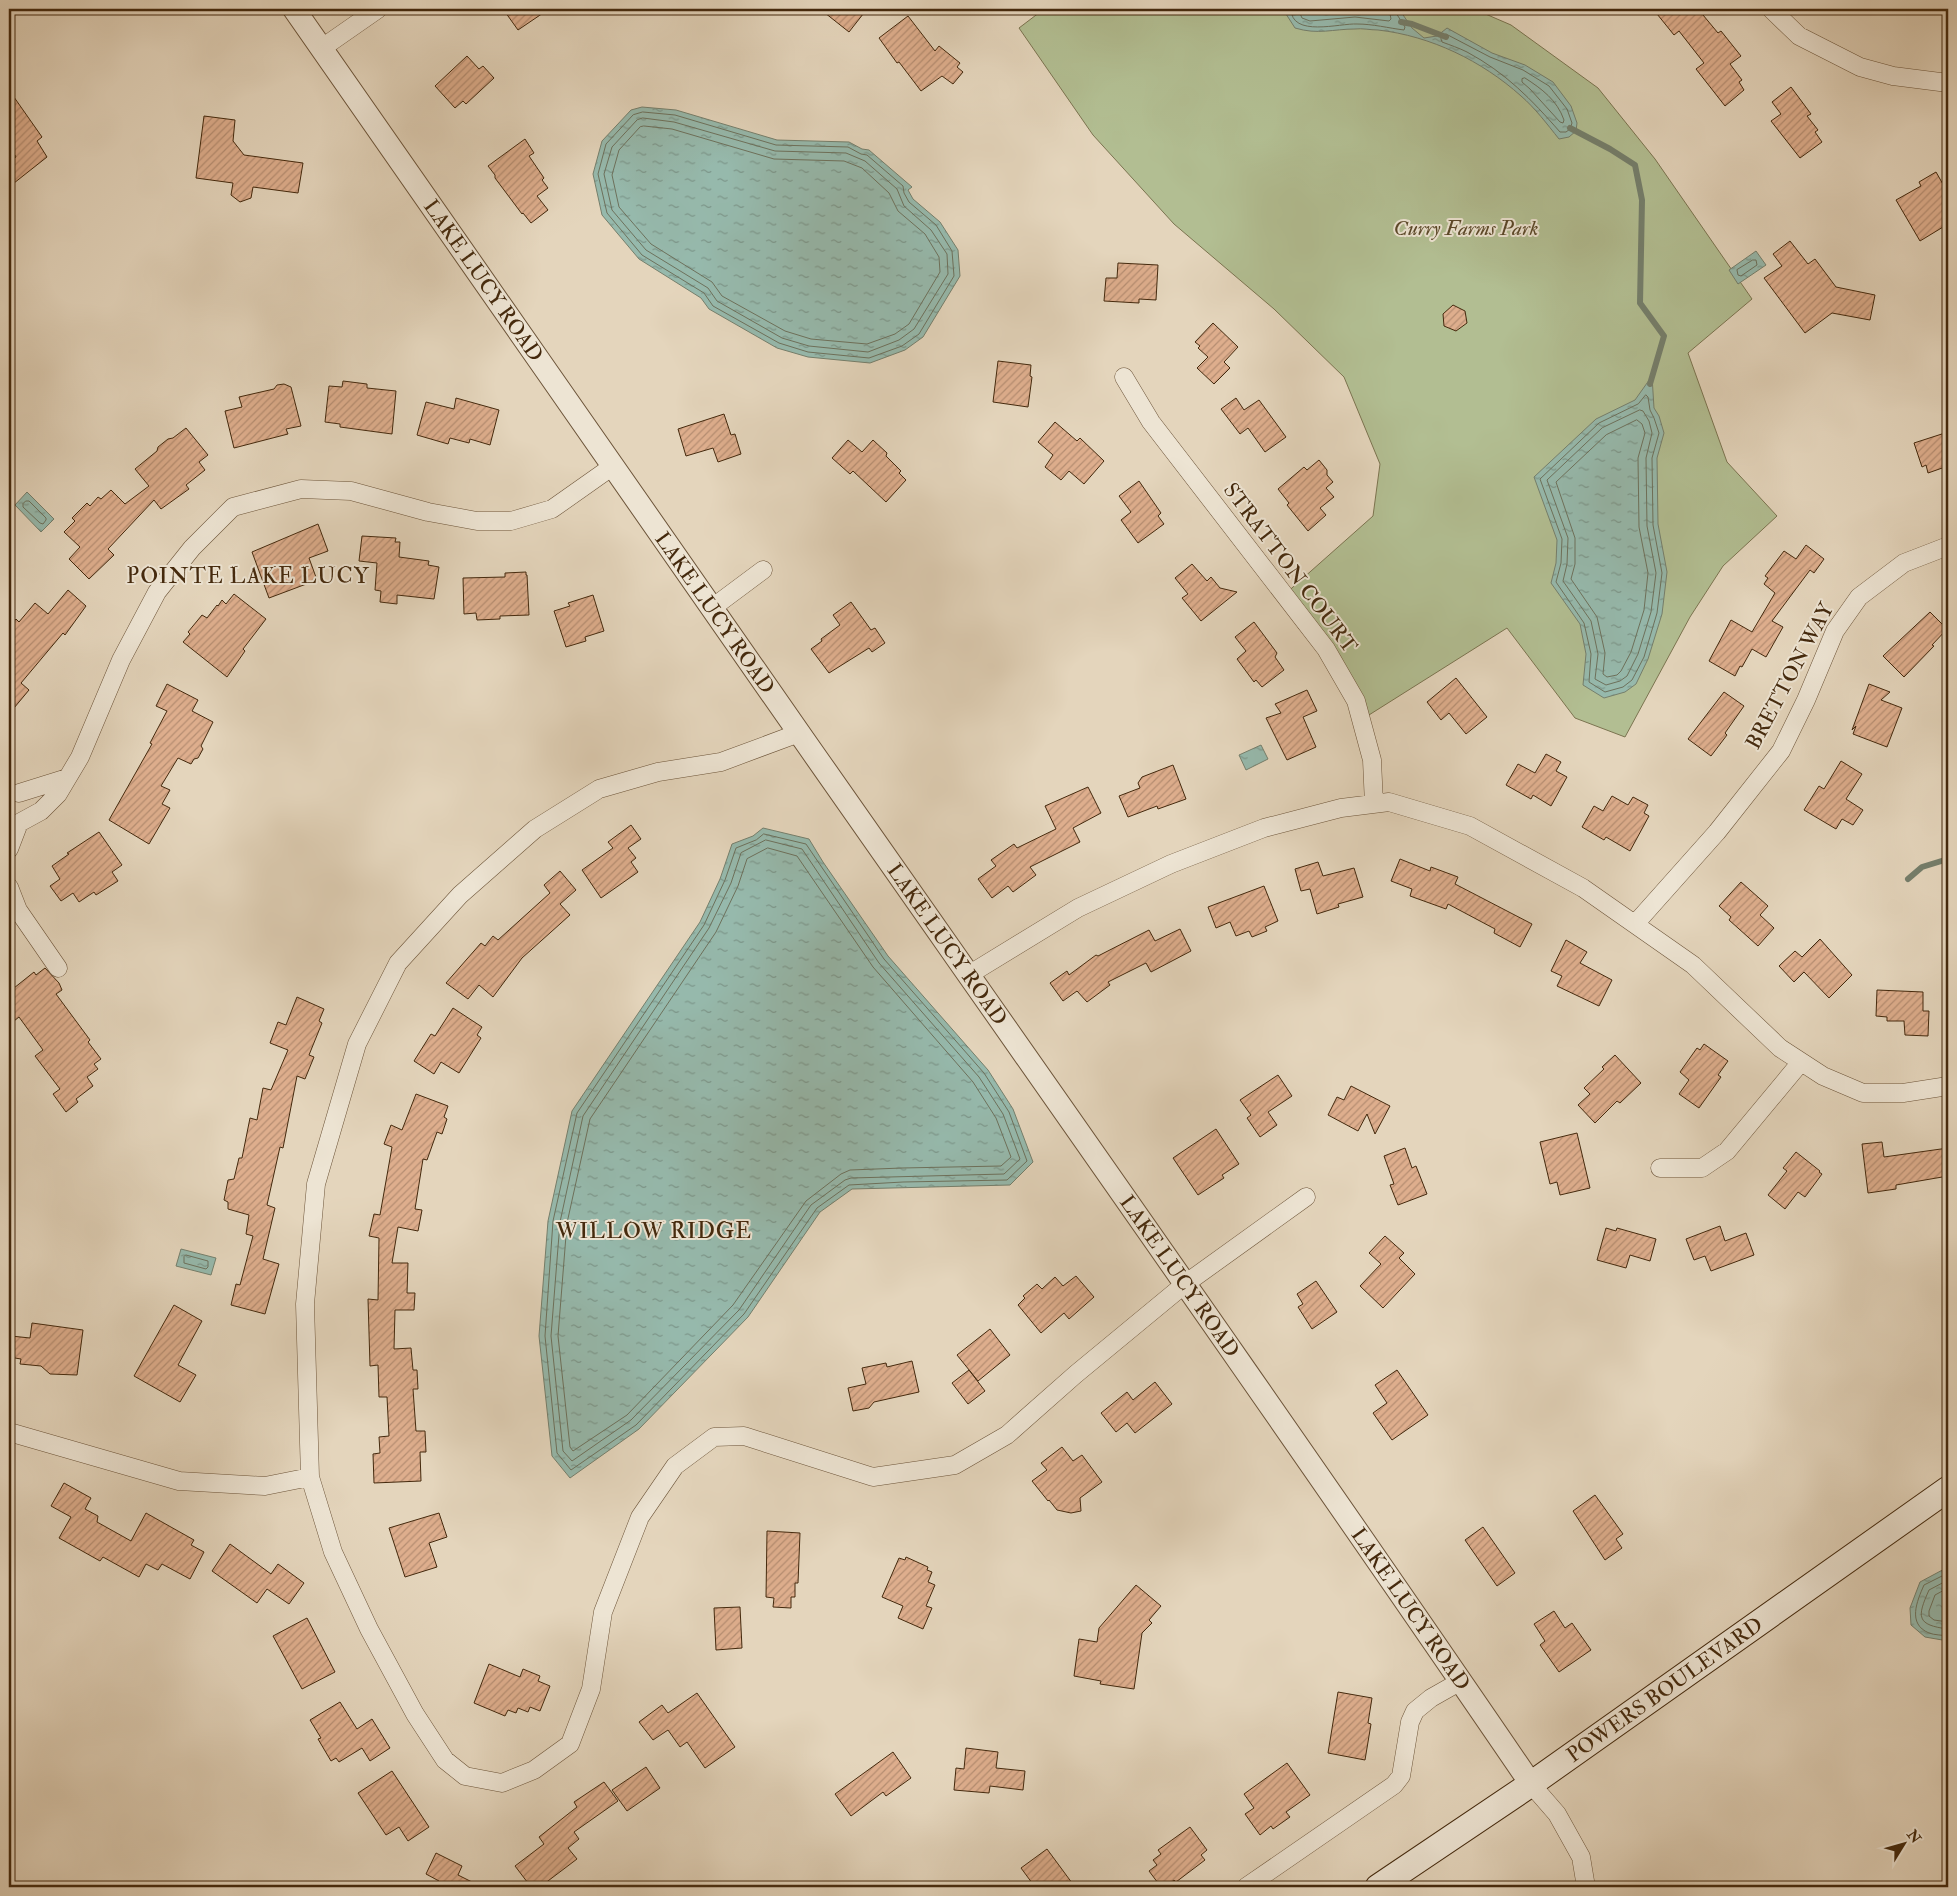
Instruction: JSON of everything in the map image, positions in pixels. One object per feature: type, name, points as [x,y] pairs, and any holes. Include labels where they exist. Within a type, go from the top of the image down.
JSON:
[{"type":"main road","name":"POWERS BOULEVARD","points":[[1378,1887],[1531,1784],[1948,1489]]},
{"type":"street","name":"LAKE LUCY ROAD","points":[[294,9],[799,733],[970,974],[1531,1784],[1557,1814],[1581,1857],[1586,1887]]},
{"type":"street","points":[[322,48],[378,9]]},
{"type":"street","points":[[1771,9],[1799,36],[1860,68],[1893,76],[1948,83]]},
{"type":"street","name":"STRATTON COURT","points":[[1124,377],[1151,422],[1326,649],[1356,700],[1372,760],[1374,804]]},
{"type":"street","points":[[9,849],[19,823],[41,811],[58,794],[80,757],[121,660],[157,592],[192,548],[233,507],[301,489],[309,489],[351,492],[428,512],[477,521],[511,521],[552,509],[613,466]]},
{"type":"street","name":"BRETTON WAY","points":[[1635,924],[1717,832],[1781,751],[1806,700],[1835,631],[1859,597],[1904,563],[1948,546]]},
{"type":"street","points":[[712,608],[763,570]]},
{"type":"street","points":[[799,733],[721,762],[658,772],[599,789],[535,829],[460,895],[398,963],[357,1044],[316,1184],[305,1304],[310,1477],[332,1552],[369,1629],[415,1714],[444,1760],[465,1776],[502,1783],[534,1770],[570,1744],[591,1689],[602,1612],[640,1517],[675,1466],[714,1437],[744,1436],[873,1476],[955,1465],[1007,1435],[1076,1374],[1184,1284],[1306,1197]]},
{"type":"street","points":[[19,793],[67,778]]},
{"type":"street","points":[[970,974],[1078,908],[1171,864],[1264,828],[1341,808],[1389,802],[1470,826],[1583,888],[1693,965],[1780,1048],[1823,1076],[1863,1093],[1903,1093],[1948,1086]]},
{"type":"street","points":[[9,887],[18,910],[58,968]]},
{"type":"street","points":[[1660,1168],[1702,1168],[1727,1151],[1801,1062]]},
{"type":"street","points":[[9,1432],[179,1481],[265,1486],[310,1477]]},
{"type":"street","points":[[1246,1887],[1394,1785],[1401,1776],[1410,1722],[1415,1711],[1431,1698],[1461,1682]]},
{"type":"green space","name":"Curry Farms Park","points":[[1044,9],[1474,9],[1511,25],[1598,88],[1655,159],[1752,299],[1688,353],[1727,462],[1777,516],[1723,566],[1690,617],[1625,737],[1575,718],[1507,628],[1361,720],[1326,649],[1299,629],[1284,595],[1373,516],[1380,464],[1344,377],[1274,309],[1174,224],[1093,135],[1019,28]]},
{"type":"water","points":[[1287,9],[1399,9],[1412,28],[1424,38],[1437,36],[1447,28],[1492,53],[1525,65],[1553,82],[1571,106],[1577,123],[1576,131],[1569,137],[1559,139],[1541,116],[1506,83],[1473,61],[1455,52],[1417,38],[1378,30],[1318,31],[1295,28],[1286,14]]},
{"type":"water","points":[[642,107],[676,110],[777,140],[849,142],[862,149],[869,150],[912,187],[908,190],[913,199],[940,222],[958,250],[960,276],[923,337],[905,350],[870,363],[808,357],[777,348],[709,309],[701,298],[639,259],[602,215],[593,174],[602,141],[631,110]]},
{"type":"water","points":[[1756,251],[1766,265],[1738,284],[1729,270]]},
{"type":"water","points":[[1652,376],[1654,408],[1659,416],[1664,433],[1657,458],[1658,524],[1667,572],[1662,614],[1648,659],[1636,684],[1625,692],[1604,698],[1583,685],[1586,654],[1580,624],[1551,583],[1556,563],[1557,540],[1534,477],[1596,419],[1635,400]]},
{"type":"water","points":[[27,492],[54,519],[41,532],[15,505]]},
{"type":"water","points":[[1261,745],[1268,759],[1246,770],[1239,755]]},
{"type":"water","points":[[763,828],[809,839],[888,956],[988,1070],[1013,1109],[1033,1162],[1010,1185],[852,1189],[820,1212],[748,1317],[639,1429],[570,1478],[552,1456],[539,1336],[548,1221],[572,1111],[700,922],[720,879],[732,844],[753,836]]},
{"type":"water","points":[[181,1249],[216,1258],[211,1275],[176,1266]]},
{"type":"water","points":[[1948,1567],[1948,1641],[1925,1637],[1911,1625],[1910,1608],[1920,1582]]},
{"type":"building","points":[[503,9],[549,9],[518,30]]},
{"type":"building","points":[[820,9],[867,9],[849,32]]},
{"type":"building","points":[[1653,9],[1698,9],[1718,33],[1721,31],[1741,56],[1730,64],[1742,80],[1739,82],[1744,90],[1725,106],[1696,69],[1704,63],[1679,31],[1674,35]]},
{"type":"building","points":[[908,16],[935,51],[939,46],[960,63],[957,67],[963,72],[953,84],[942,76],[921,91],[879,38]]},
{"type":"building","points":[[467,56],[479,69],[483,66],[494,78],[466,104],[463,101],[455,108],[435,86]]},
{"type":"building","points":[[1791,87],[1811,114],[1807,116],[1818,130],[1815,132],[1822,142],[1800,158],[1771,121],[1781,114],[1772,102]]},
{"type":"building","points":[[9,90],[42,137],[37,141],[47,157],[9,187],[9,162],[16,157],[9,145]]},
{"type":"building","points":[[204,116],[235,120],[233,141],[244,155],[303,163],[298,193],[253,187],[251,198],[240,202],[231,195],[233,183],[196,178]]},
{"type":"building","points":[[525,139],[534,153],[529,156],[544,178],[542,180],[548,188],[537,196],[548,210],[531,223],[522,214],[488,166]]},
{"type":"building","points":[[1936,172],[1948,193],[1948,224],[1920,241],[1896,200],[1921,186],[1919,182]]},
{"type":"building","points":[[1790,241],[1808,264],[1815,259],[1836,287],[1875,295],[1870,320],[1832,313],[1805,333],[1764,278],[1782,266],[1773,254]]},
{"type":"building","points":[[1118,263],[1158,265],[1156,300],[1139,299],[1139,303],[1104,301],[1106,278],[1117,278]]},
{"type":"building","points":[[1453,305],[1465,311],[1467,323],[1456,331],[1444,326],[1443,314]]},
{"type":"building","points":[[1213,323],[1238,347],[1224,362],[1230,368],[1214,384],[1197,368],[1208,357],[1198,348],[1200,346],[1195,342]]},
{"type":"building","points":[[998,361],[1031,365],[1030,376],[1032,377],[1028,407],[993,402]]},
{"type":"building","points":[[343,381],[367,384],[367,388],[396,391],[392,434],[340,427],[340,424],[325,422],[329,386],[342,387]]},
{"type":"building","points":[[284,384],[291,387],[301,426],[286,429],[288,434],[234,448],[225,411],[242,407],[239,397],[274,389],[277,385]]},
{"type":"building","points":[[456,398],[499,410],[490,445],[470,439],[469,443],[450,438],[448,444],[417,435],[426,402],[454,409]]},
{"type":"building","points":[[1236,398],[1244,410],[1259,400],[1286,437],[1265,452],[1248,428],[1240,434],[1221,409]]},
{"type":"building","points":[[724,414],[731,435],[735,434],[741,454],[718,462],[713,448],[686,456],[678,429]]},
{"type":"building","points":[[1055,422],[1077,441],[1080,438],[1104,461],[1084,484],[1069,471],[1061,480],[1045,467],[1053,455],[1038,442]]},
{"type":"building","points":[[186,428],[208,455],[199,462],[205,470],[186,485],[189,489],[161,509],[154,500],[108,549],[114,555],[89,579],[69,559],[80,547],[64,532],[75,521],[72,518],[87,503],[90,506],[98,497],[101,499],[111,490],[125,504],[149,486],[135,469],[157,451],[158,447]]},
{"type":"building","points":[[1948,432],[1948,466],[1928,473],[1926,465],[1922,467],[1914,443]]},
{"type":"building","points":[[848,440],[862,452],[873,440],[887,453],[886,456],[901,471],[899,473],[906,480],[886,502],[853,471],[850,474],[832,458]]},
{"type":"building","points":[[1319,460],[1333,482],[1326,488],[1334,497],[1320,508],[1326,515],[1308,531],[1287,505],[1289,503],[1278,489],[1304,467],[1307,470]]},
{"type":"building","points":[[1139,481],[1161,513],[1158,516],[1164,524],[1138,543],[1121,520],[1131,512],[1119,496]]},
{"type":"building","points":[[318,524],[328,551],[309,558],[317,580],[269,598],[252,552]]},
{"type":"building","points":[[362,536],[396,538],[395,542],[400,542],[399,557],[429,561],[428,565],[439,567],[434,599],[397,595],[397,604],[380,602],[381,591],[375,590],[377,563],[359,561]]},
{"type":"building","points":[[1806,545],[1824,559],[1814,573],[1810,570],[1772,621],[1783,627],[1766,657],[1752,649],[1735,676],[1709,661],[1731,620],[1752,632],[1775,593],[1764,584],[1768,578],[1765,576],[1784,551],[1796,559]]},
{"type":"building","points":[[1192,564],[1207,581],[1211,577],[1220,588],[1237,592],[1201,621],[1182,598],[1188,594],[1175,578]]},
{"type":"building","points":[[526,572],[529,615],[500,616],[500,619],[477,620],[476,613],[464,614],[463,578],[505,577],[505,573]]},
{"type":"building","points":[[68,590],[86,606],[65,635],[63,633],[21,683],[29,690],[9,714],[9,628],[16,619],[19,622],[35,603],[48,614]]},
{"type":"building","points":[[234,594],[266,619],[243,649],[245,651],[227,677],[183,642],[190,634],[188,632],[202,615],[207,618],[222,600],[226,604]]},
{"type":"building","points":[[593,595],[604,631],[585,637],[586,641],[566,647],[554,611],[570,606],[568,603]]},
{"type":"building","points":[[851,602],[871,630],[875,628],[885,643],[872,652],[869,648],[829,673],[811,649],[840,625],[833,615]]},
{"type":"building","points":[[1930,612],[1947,629],[1932,645],[1934,646],[1904,677],[1883,656]]},
{"type":"building","points":[[1254,622],[1277,653],[1275,657],[1284,670],[1262,687],[1256,680],[1254,682],[1237,659],[1246,651],[1235,637]]},
{"type":"building","points":[[1456,678],[1487,717],[1466,734],[1449,713],[1441,720],[1427,702]]},
{"type":"building","points":[[167,684],[198,700],[192,711],[213,722],[201,746],[203,749],[198,758],[194,759],[191,764],[178,758],[161,786],[170,790],[162,804],[170,808],[149,844],[109,820],[152,744],[150,743],[167,711],[156,706]]},
{"type":"building","points":[[1869,684],[1890,692],[1881,700],[1902,708],[1887,747],[1853,734],[1856,726],[1852,730]]},
{"type":"building","points":[[1307,690],[1317,711],[1303,717],[1316,747],[1287,760],[1266,718],[1281,713],[1275,704]]},
{"type":"building","points":[[1724,692],[1744,706],[1725,733],[1727,735],[1711,756],[1688,739]]},
{"type":"building","points":[[1546,754],[1561,762],[1556,771],[1567,777],[1551,806],[1533,795],[1531,799],[1506,785],[1518,764],[1535,773]]},
{"type":"building","points":[[1841,761],[1862,774],[1846,799],[1863,810],[1853,825],[1842,819],[1836,829],[1804,810],[1819,786],[1824,789]]},
{"type":"building","points":[[1173,765],[1186,799],[1158,809],[1157,806],[1128,817],[1119,796],[1140,788],[1138,783],[1142,777]]},
{"type":"building","points":[[1088,787],[1101,813],[1073,828],[1080,842],[1030,867],[1036,875],[1013,892],[1008,886],[992,898],[978,879],[996,866],[991,860],[1014,844],[1017,848],[1056,829],[1045,806]]},
{"type":"building","points":[[1612,796],[1628,805],[1633,797],[1648,805],[1644,813],[1649,816],[1630,851],[1606,837],[1604,840],[1582,827],[1594,806],[1603,811]]},
{"type":"building","points":[[631,825],[641,839],[628,848],[636,858],[631,862],[638,872],[601,898],[582,870],[613,848],[608,842]]},
{"type":"building","points":[[99,832],[122,865],[112,872],[118,881],[96,895],[94,892],[79,902],[73,893],[61,901],[50,886],[60,879],[52,866],[69,854],[67,853]]},
{"type":"building","points":[[1400,859],[1430,871],[1431,867],[1458,877],[1455,884],[1532,924],[1520,947],[1494,933],[1495,929],[1448,904],[1446,909],[1410,896],[1412,889],[1391,881]]},
{"type":"building","points":[[1318,862],[1323,876],[1354,868],[1363,897],[1338,904],[1339,907],[1317,914],[1310,889],[1301,891],[1295,869]]},
{"type":"building","points":[[560,871],[576,890],[560,904],[570,915],[522,958],[493,997],[479,985],[468,999],[446,983],[481,943],[485,946],[493,936],[498,940],[550,893],[544,885]]},
{"type":"building","points":[[1741,882],[1768,906],[1760,915],[1774,928],[1758,946],[1729,920],[1731,917],[1719,906]]},
{"type":"building","points":[[1264,886],[1278,921],[1265,927],[1267,931],[1252,937],[1249,931],[1236,936],[1230,922],[1216,928],[1208,907]]},
{"type":"building","points":[[1180,929],[1191,951],[1151,972],[1146,963],[1108,982],[1110,985],[1087,1002],[1077,991],[1063,1001],[1050,983],[1067,971],[1069,975],[1096,955],[1098,956],[1149,930],[1155,941]]},
{"type":"building","points":[[1820,939],[1852,975],[1829,998],[1804,972],[1794,982],[1779,966],[1795,951],[1802,957]]},
{"type":"building","points":[[1566,940],[1587,952],[1580,963],[1612,980],[1599,1006],[1557,986],[1562,976],[1551,971]]},
{"type":"building","points":[[45,968],[59,983],[62,990],[56,994],[90,1040],[88,1042],[101,1059],[94,1064],[98,1069],[87,1077],[93,1086],[76,1099],[78,1102],[66,1112],[53,1094],[60,1089],[35,1056],[43,1050],[19,1017],[9,1025],[9,992],[34,972],[36,975]]},
{"type":"building","points":[[1877,990],[1923,992],[1923,1011],[1929,1011],[1928,1036],[1905,1035],[1904,1021],[1887,1021],[1887,1017],[1876,1016]]},
{"type":"building","points":[[297,997],[324,1009],[319,1021],[322,1023],[309,1055],[314,1057],[305,1079],[297,1076],[283,1148],[280,1147],[267,1205],[275,1208],[263,1259],[279,1264],[265,1314],[231,1305],[236,1284],[240,1285],[253,1236],[246,1234],[249,1215],[228,1209],[228,1202],[224,1200],[228,1180],[234,1179],[239,1158],[242,1158],[250,1118],[257,1120],[263,1088],[271,1090],[288,1050],[270,1043],[278,1022],[286,1025]]},
{"type":"building","points":[[453,1008],[482,1027],[477,1035],[481,1038],[459,1073],[441,1062],[434,1074],[414,1061],[431,1034],[435,1036]]},
{"type":"building","points":[[1704,1044],[1728,1061],[1718,1075],[1721,1077],[1699,1108],[1679,1094],[1689,1080],[1680,1072],[1697,1048],[1700,1050]]},
{"type":"building","points":[[1615,1055],[1641,1083],[1620,1103],[1617,1101],[1595,1123],[1578,1105],[1590,1094],[1584,1088],[1604,1069],[1602,1067]]},
{"type":"building","points":[[1278,1075],[1292,1096],[1268,1112],[1277,1125],[1260,1137],[1247,1118],[1251,1115],[1240,1100]]},
{"type":"building","points":[[1351,1086],[1390,1106],[1375,1134],[1367,1114],[1358,1131],[1328,1115],[1337,1097],[1344,1100]]},
{"type":"building","points":[[416,1094],[448,1106],[444,1117],[447,1119],[442,1134],[437,1132],[427,1160],[423,1159],[415,1209],[422,1210],[418,1231],[398,1227],[392,1263],[408,1263],[407,1293],[415,1293],[414,1310],[395,1310],[394,1349],[411,1348],[413,1370],[417,1370],[418,1389],[413,1389],[416,1431],[425,1431],[426,1452],[420,1452],[421,1481],[374,1483],[373,1454],[380,1453],[379,1437],[389,1436],[387,1397],[379,1397],[378,1365],[370,1366],[368,1299],[378,1300],[379,1238],[369,1236],[374,1214],[380,1215],[392,1147],[384,1144],[391,1125],[402,1130]]},
{"type":"building","points":[[1216,1129],[1239,1164],[1222,1175],[1224,1178],[1198,1195],[1173,1158]]},
{"type":"building","points":[[1577,1133],[1590,1188],[1560,1195],[1557,1182],[1550,1184],[1540,1142]]},
{"type":"building","points":[[1882,1142],[1884,1157],[1948,1148],[1948,1176],[1896,1185],[1896,1189],[1868,1193],[1862,1144]]},
{"type":"building","points":[[1405,1148],[1412,1168],[1416,1166],[1427,1194],[1398,1205],[1390,1185],[1394,1184],[1384,1156]]},
{"type":"building","points":[[1796,1152],[1822,1174],[1805,1197],[1798,1192],[1785,1209],[1768,1195],[1787,1171],[1783,1168]]},
{"type":"building","points":[[1720,1226],[1725,1241],[1746,1233],[1754,1255],[1711,1271],[1705,1256],[1694,1260],[1686,1239]]},
{"type":"building","points":[[1606,1228],[1616,1231],[1617,1228],[1656,1239],[1650,1261],[1630,1255],[1626,1268],[1597,1260]]},
{"type":"building","points":[[1385,1236],[1404,1253],[1399,1258],[1415,1274],[1383,1308],[1360,1286],[1381,1264],[1369,1253]]},
{"type":"building","points":[[1076,1276],[1094,1297],[1069,1319],[1064,1313],[1041,1333],[1018,1305],[1025,1298],[1023,1296],[1037,1284],[1042,1289],[1055,1277],[1063,1286]]},
{"type":"building","points":[[1316,1281],[1337,1312],[1312,1329],[1298,1307],[1303,1304],[1297,1294]]},
{"type":"building","points":[[174,1305],[202,1321],[178,1365],[196,1375],[180,1402],[134,1376]]},
{"type":"building","points":[[32,1323],[83,1330],[77,1375],[50,1374],[41,1366],[20,1364],[21,1359],[9,1357],[11,1336],[30,1338]]},
{"type":"building","points":[[990,1329],[1010,1355],[978,1381],[957,1355]]},
{"type":"building","points":[[912,1361],[919,1392],[874,1402],[869,1408],[853,1411],[848,1388],[866,1384],[862,1368],[886,1363],[887,1367]]},
{"type":"building","points":[[969,1370],[985,1391],[968,1404],[952,1383]]},
{"type":"building","points":[[1397,1370],[1428,1415],[1392,1440],[1373,1413],[1387,1403],[1375,1385]]},
{"type":"building","points":[[1155,1382],[1172,1404],[1135,1433],[1127,1423],[1116,1432],[1101,1413],[1127,1392],[1133,1400]]},
{"type":"building","points":[[1062,1447],[1073,1461],[1082,1455],[1102,1482],[1080,1498],[1081,1511],[1071,1513],[1057,1510],[1032,1481],[1047,1470],[1041,1463]]},
{"type":"building","points":[[64,1483],[91,1498],[85,1509],[98,1516],[97,1522],[131,1541],[146,1513],[194,1540],[191,1545],[204,1552],[190,1579],[162,1564],[158,1570],[146,1564],[139,1577],[103,1557],[100,1561],[59,1538],[71,1517],[51,1506]]},
{"type":"building","points":[[1595,1495],[1623,1534],[1616,1539],[1622,1548],[1605,1560],[1573,1511]]},
{"type":"building","points":[[439,1513],[447,1537],[429,1543],[437,1567],[405,1577],[389,1528]]},
{"type":"building","points":[[1483,1527],[1515,1573],[1497,1586],[1465,1540]]},
{"type":"building","points":[[767,1531],[800,1533],[798,1583],[795,1583],[795,1597],[791,1597],[791,1608],[773,1607],[774,1598],[766,1597]]},
{"type":"building","points":[[230,1544],[271,1574],[278,1564],[304,1583],[289,1604],[267,1589],[257,1603],[212,1571]]},
{"type":"building","points":[[906,1557],[928,1567],[927,1570],[932,1572],[928,1582],[935,1585],[926,1606],[932,1608],[923,1629],[898,1618],[903,1606],[882,1597],[899,1558],[905,1560]]},
{"type":"building","points":[[1136,1585],[1161,1606],[1149,1620],[1152,1623],[1142,1633],[1134,1689],[1100,1684],[1101,1681],[1074,1676],[1079,1639],[1097,1642],[1099,1628]]},
{"type":"building","points":[[740,1607],[742,1648],[716,1650],[714,1608]]},
{"type":"building","points":[[1554,1611],[1565,1628],[1572,1623],[1591,1650],[1559,1672],[1540,1645],[1545,1641],[1534,1624]]},
{"type":"building","points":[[307,1618],[335,1672],[302,1689],[273,1636]]},
{"type":"building","points":[[489,1664],[520,1677],[523,1669],[540,1676],[538,1681],[550,1686],[540,1711],[530,1707],[528,1712],[518,1708],[516,1713],[508,1710],[505,1716],[474,1703]]},
{"type":"building","points":[[1338,1692],[1372,1698],[1368,1723],[1371,1724],[1365,1760],[1328,1753]]},
{"type":"building","points":[[697,1693],[735,1747],[705,1768],[687,1742],[680,1747],[668,1730],[653,1740],[639,1722],[662,1705],[668,1713]]},
{"type":"building","points":[[340,1702],[357,1729],[372,1719],[390,1748],[370,1761],[362,1748],[339,1762],[336,1758],[331,1761],[318,1739],[321,1738],[310,1720]]},
{"type":"building","points":[[966,1748],[998,1752],[996,1768],[1025,1771],[1023,1790],[990,1786],[989,1793],[954,1790],[956,1768],[964,1769]]},
{"type":"building","points":[[893,1752],[911,1778],[886,1796],[883,1792],[851,1816],[835,1794]]},
{"type":"building","points":[[1287,1763],[1310,1795],[1286,1812],[1290,1817],[1273,1829],[1271,1826],[1260,1835],[1245,1814],[1254,1808],[1244,1794]]},
{"type":"building","points":[[646,1767],[660,1788],[627,1811],[612,1790]]},
{"type":"building","points":[[392,1771],[429,1827],[408,1841],[399,1827],[386,1835],[358,1793]]},
{"type":"building","points":[[604,1782],[618,1801],[574,1832],[579,1839],[568,1848],[577,1859],[540,1887],[531,1887],[515,1866],[544,1844],[539,1837],[577,1807],[574,1802]]},
{"type":"building","points":[[1190,1827],[1207,1850],[1201,1855],[1205,1860],[1176,1882],[1174,1880],[1165,1887],[1161,1887],[1149,1871],[1157,1865],[1153,1860],[1161,1854],[1158,1850]]},
{"type":"building","points":[[1047,1849],[1075,1887],[1035,1887],[1021,1868]]},
{"type":"building","points":[[436,1853],[462,1866],[458,1875],[482,1887],[435,1887],[439,1881],[426,1874]]},
{"type":"waterway","points":[[1401,22],[1412,24],[1446,37]]},
{"type":"waterway","points":[[1570,128],[1610,149],[1635,165],[1642,200],[1640,303],[1664,336],[1650,384]]},
{"type":"waterway","points":[[1908,879],[1922,867],[1948,859]]},
{"type":"district","name":"POINTE LAKE LUCY","points":[[248,576]]},
{"type":"district","name":"WILLOW RIDGE","points":[[654,1231]]}]
